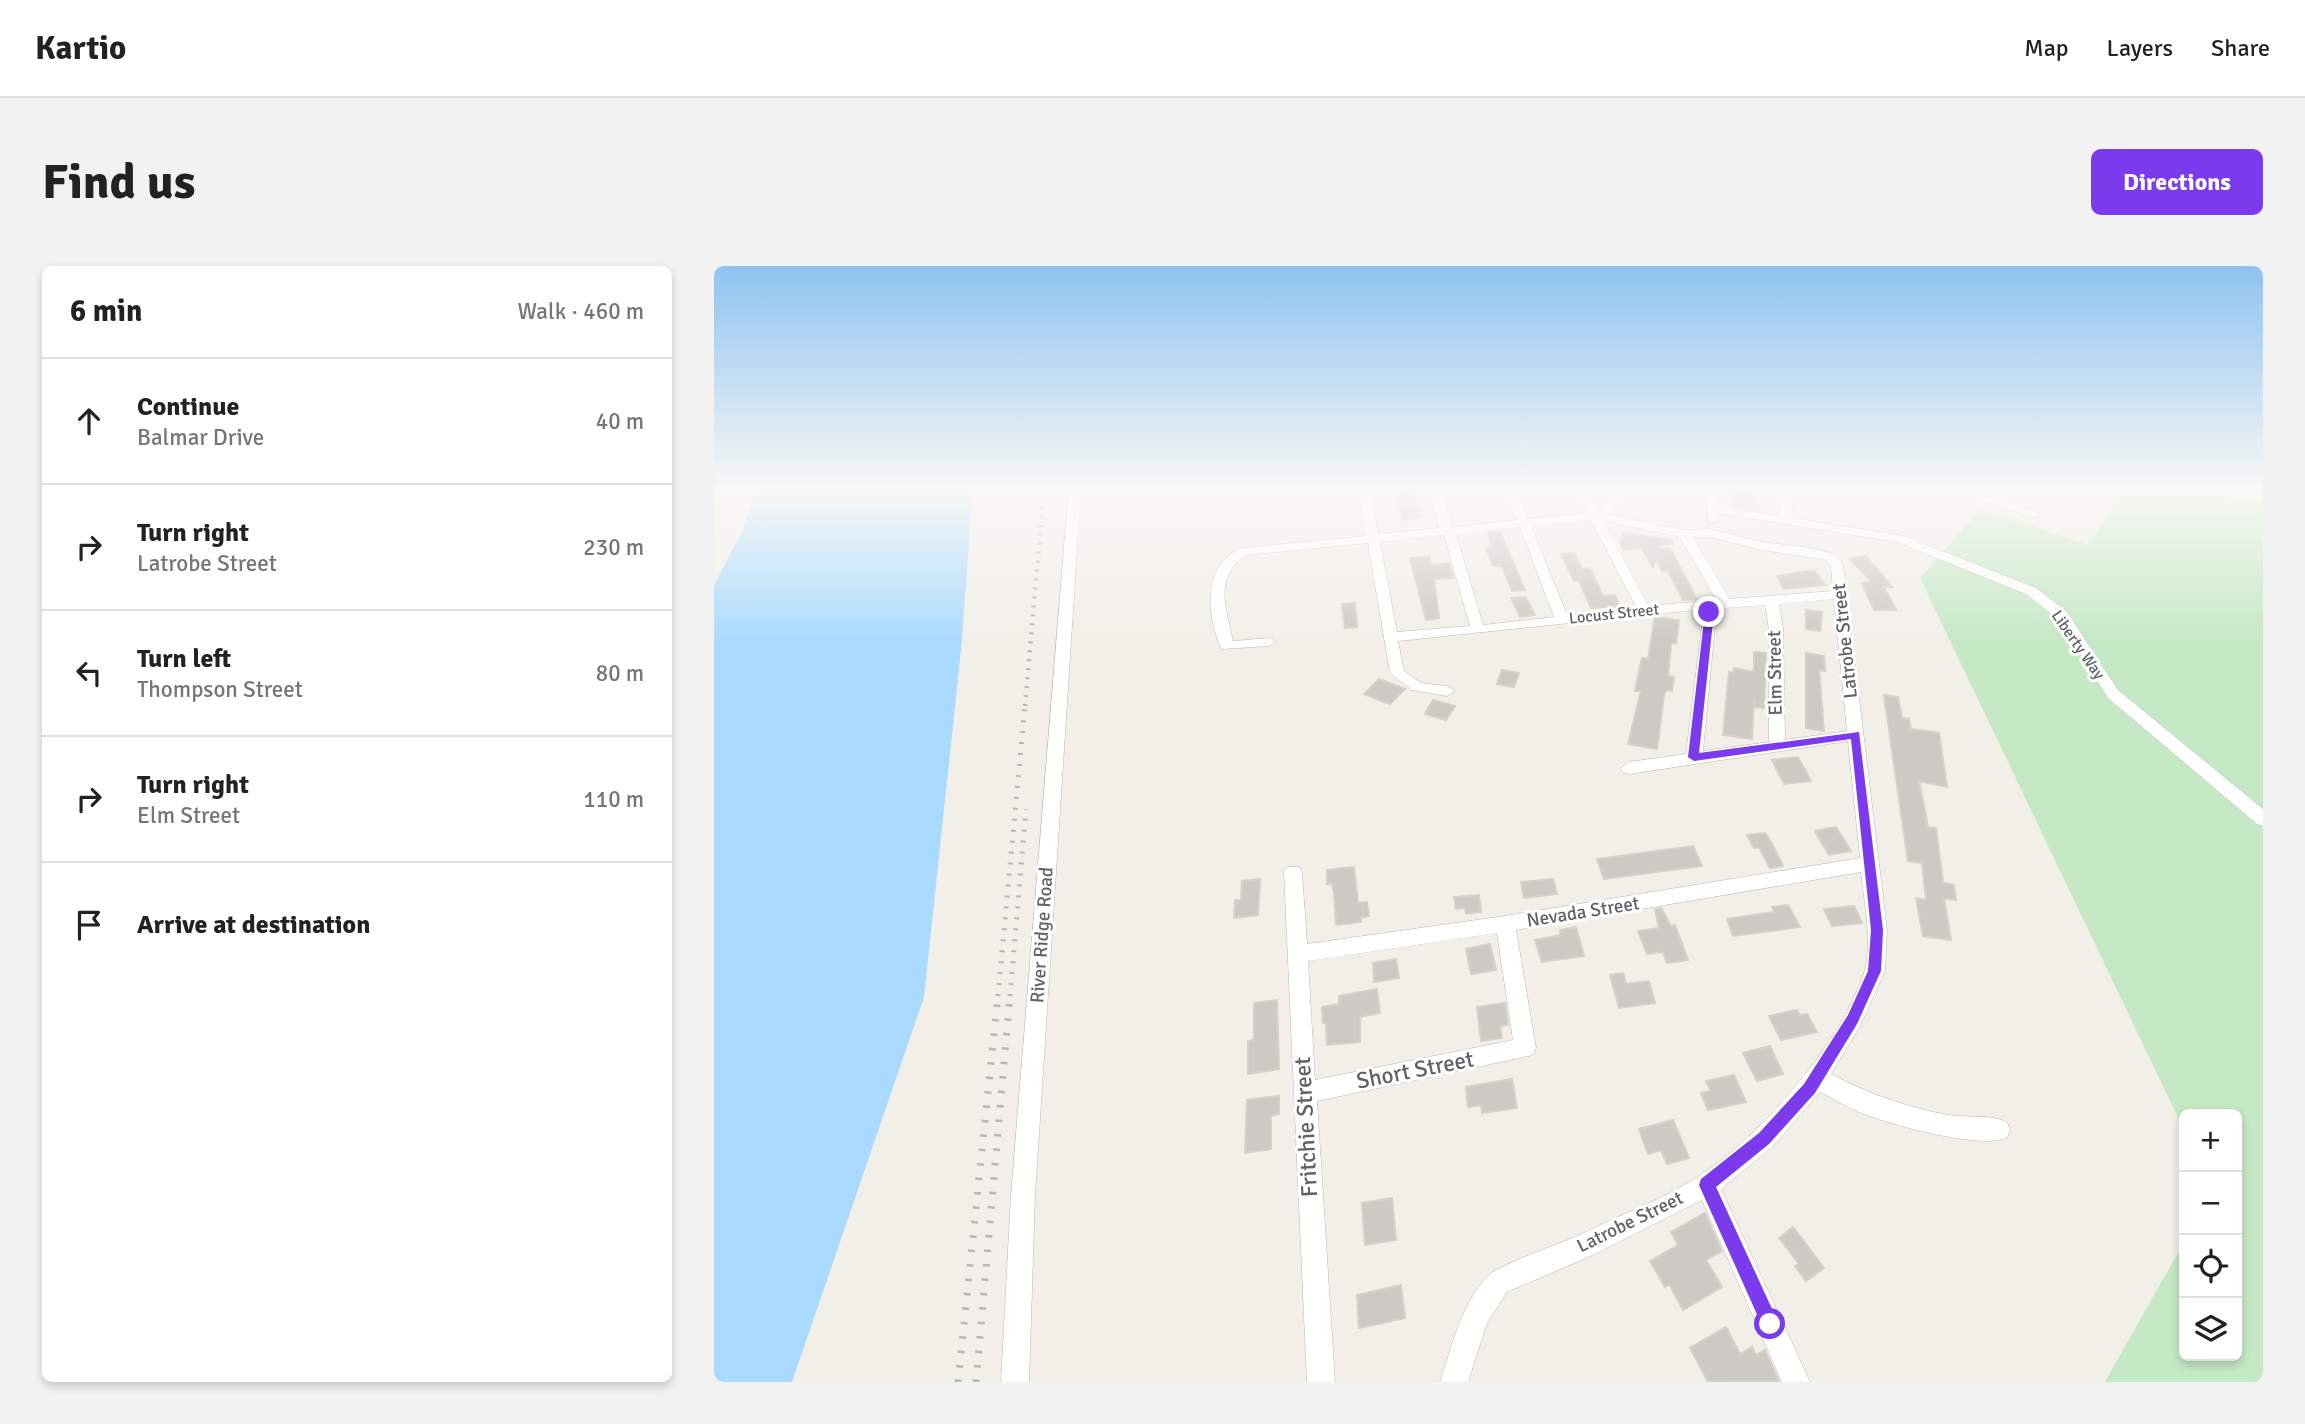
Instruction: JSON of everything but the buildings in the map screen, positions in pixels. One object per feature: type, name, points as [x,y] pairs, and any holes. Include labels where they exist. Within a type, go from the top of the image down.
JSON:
[{"type":"street","name":"River Ridge Road","points":[[1015,1382],[1023,1195],[1071,540]]},
{"type":"street","points":[[1269,642],[1227,646],[1217,592],[1220,570],[1228,559],[1243,552],[1352,540]]},
{"type":"street","points":[[1371,540],[1397,673],[1417,687],[1447,691]]},
{"type":"street","points":[[1450,540],[1478,630]]},
{"type":"street","points":[[1531,540],[1562,619]]},
{"type":"street","points":[[1610,540],[1644,610]]},
{"type":"street","points":[[1688,540],[1724,603],[1709,612],[1694,757]]},
{"type":"street","name":"Latrobe Street","points":[[1454,1382],[1476,1316],[1498,1283],[1586,1245],[1707,1185],[1764,1139],[1816,1078],[1853,1019],[1874,971],[1877,930],[1838,595],[1837,565],[1830,556],[1747,540]]},
{"type":"street","name":"Liberty Way","points":[[1903,540],[2031,591],[2062,615],[2113,694],[2263,820]]},
{"type":"street","name":"Locust Street","points":[[1391,638],[1644,610],[1838,595]]},
{"type":"street","name":"Elm Street","points":[[1771,600],[1776,629],[1777,746]]},
{"type":"street","points":[[1629,768],[1855,735]]},
{"type":"street","name":"Nevada Street","points":[[1297,954],[1505,925],[1868,864]]},
{"type":"street","name":"Fritchie Street","points":[[1293,872],[1321,1382]]},
{"type":"street","name":"Short Street","points":[[1304,1093],[1525,1048],[1505,925]]},
{"type":"street","points":[[1816,1078],[1870,1106],[1949,1126],[1999,1130]]},
{"type":"street","points":[[1707,1185],[1797,1382]]},
{"type":"green space","points":[[1954,540],[2073,540],[2088,545],[2091,540],[2263,540],[2263,1382],[2105,1382],[2179,1251],[2179,1361],[2242,1361],[2242,1109],[2179,1109],[2179,1120],[1920,578]]},
{"type":"water","points":[[738,540],[969,540],[961,650],[924,997],[792,1382],[714,1382],[714,585]]},
{"type":"railway","points":[[1025,706],[1039,540]]},
{"type":"railway","points":[[998,996],[1025,705]]},
{"type":"railway","points":[[1010,996],[1026,809]]},
{"type":"railway","points":[[958,1382],[998,995]]},
{"type":"railway","points":[[976,1382],[1010,995]]},
{"type":"route","points":[[1709,612],[1694,757],[1855,735],[1877,930],[1874,971],[1853,1019],[1810,1088],[1764,1139],[1707,1185],[1770,1324]]}]
